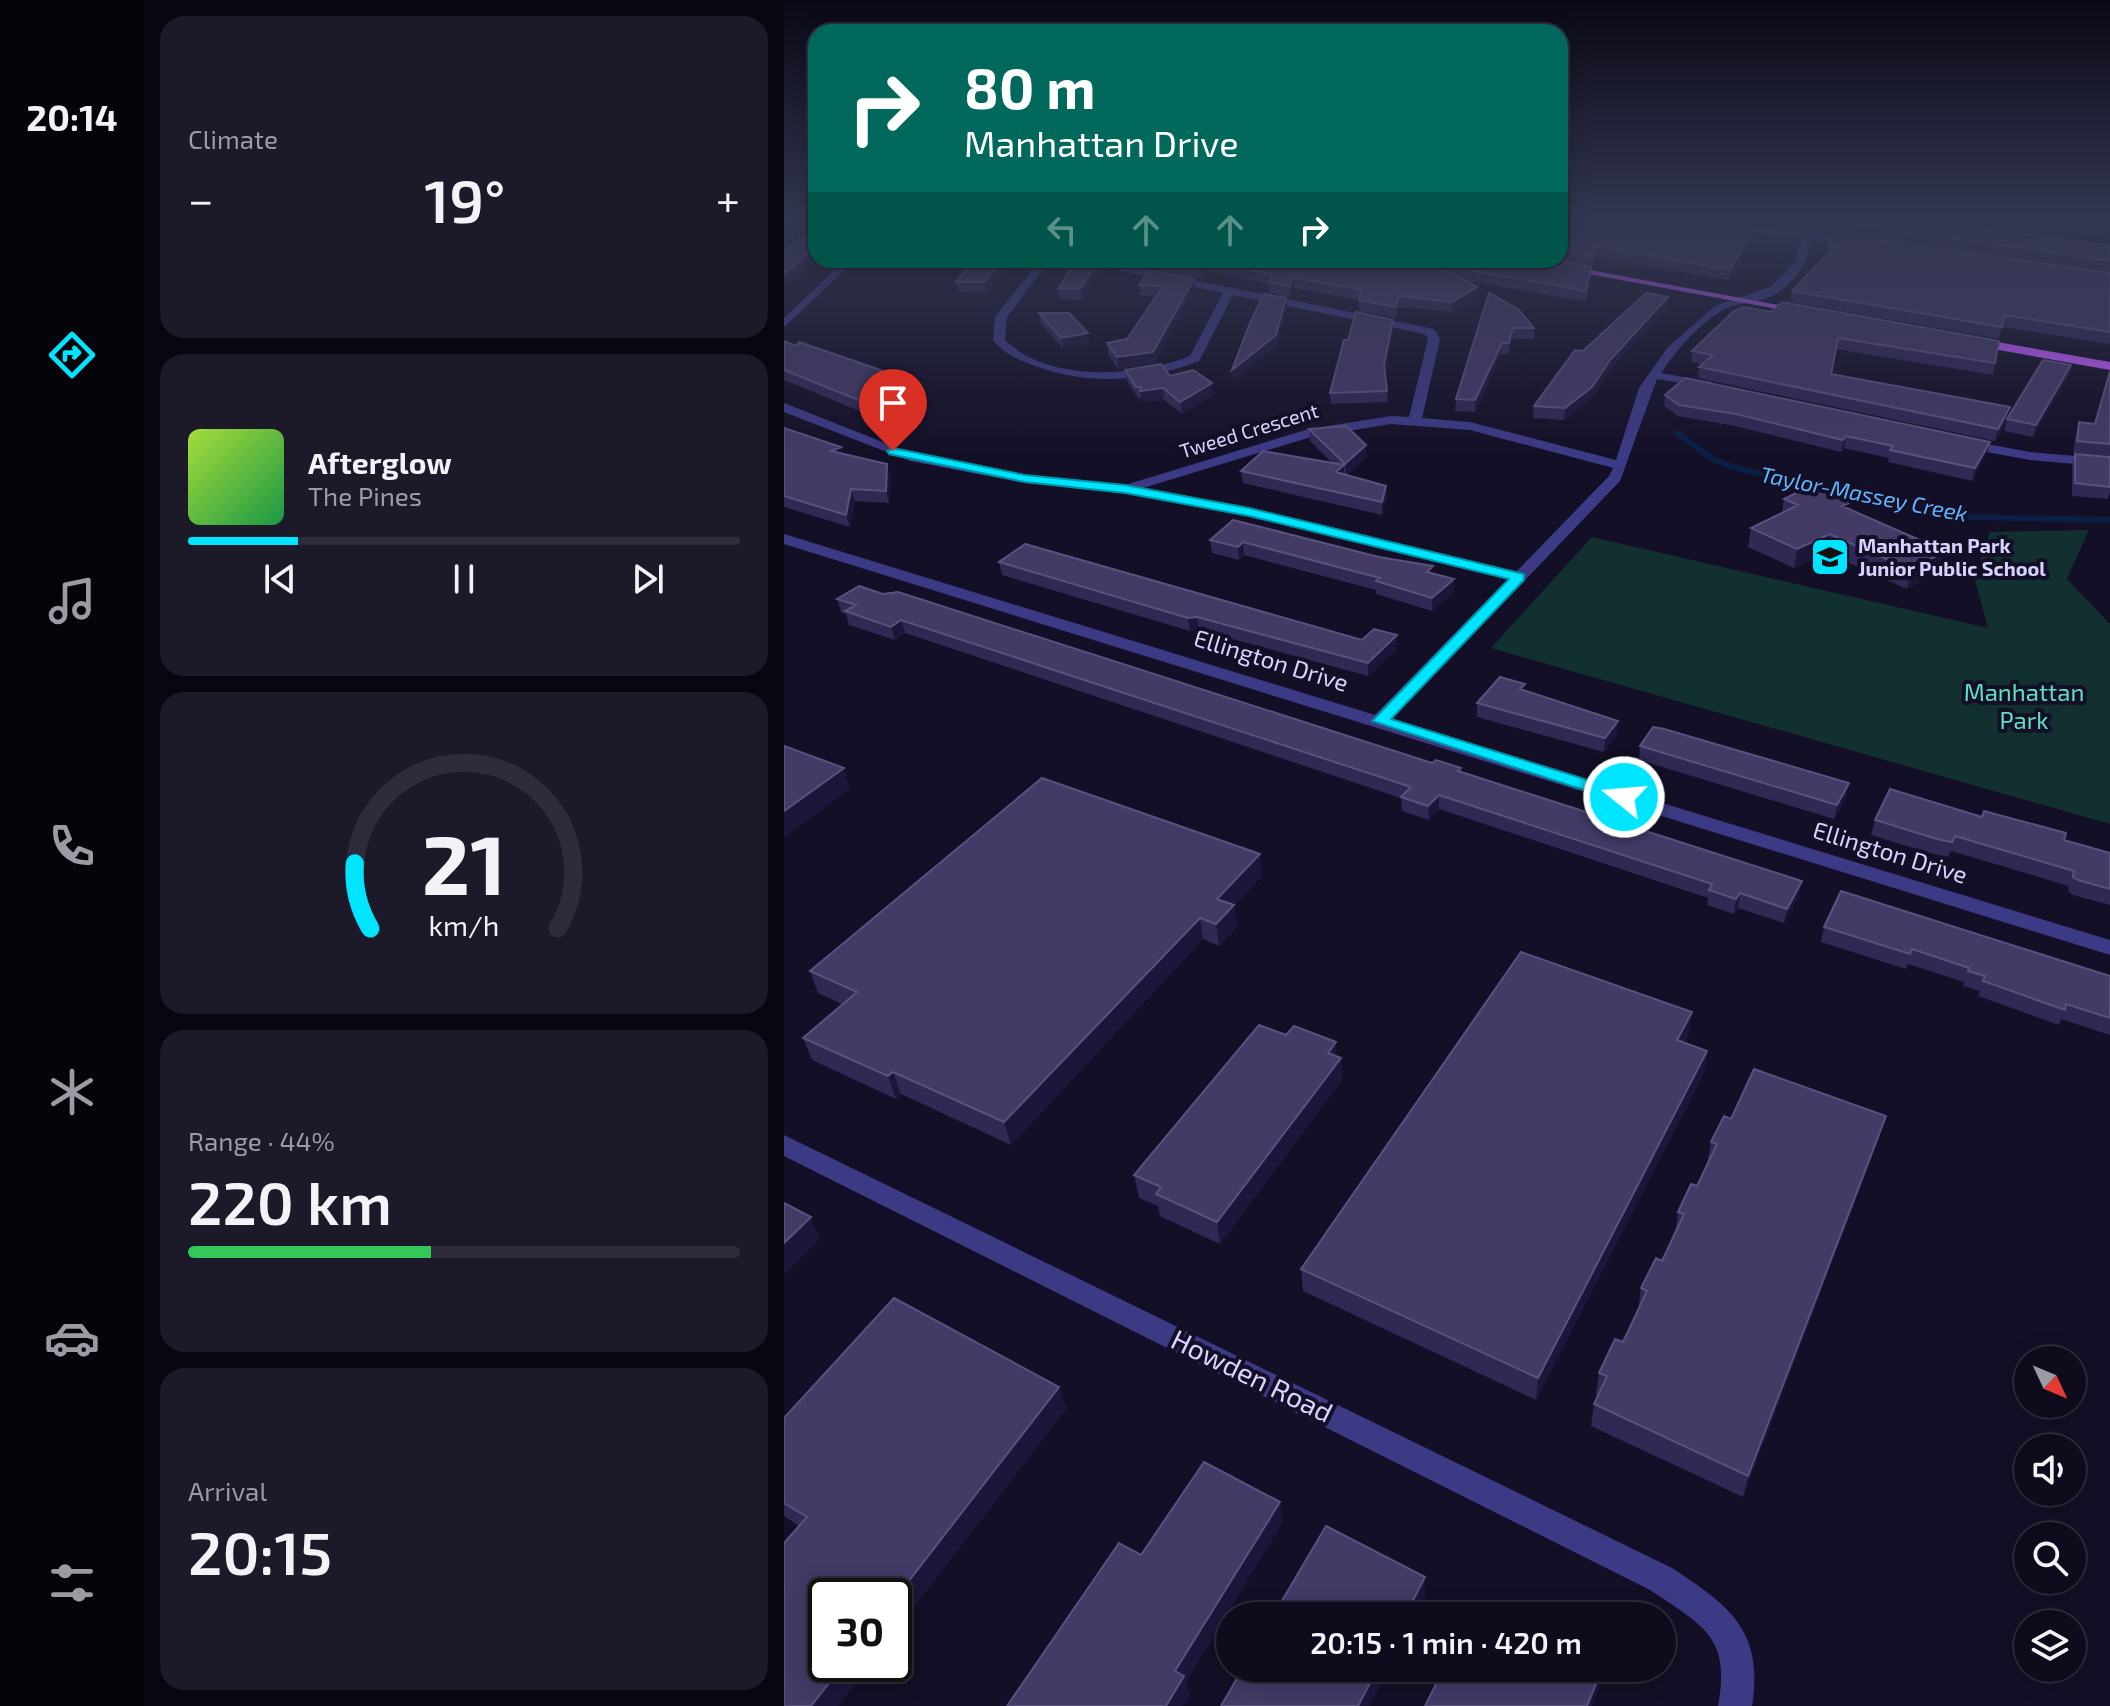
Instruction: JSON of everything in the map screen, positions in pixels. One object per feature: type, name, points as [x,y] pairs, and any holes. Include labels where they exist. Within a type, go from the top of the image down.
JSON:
[{"type":"main road","points":[[1731,298],[1821,314]]},
{"type":"main road","points":[[1958,339],[2110,366]]},
{"type":"street","points":[[784,324],[812,298]]},
{"type":"street","points":[[1015,298],[998,326],[999,340],[1020,356],[1069,373],[1134,375],[1165,370],[1195,358],[1226,298]]},
{"type":"street","points":[[1267,298],[1430,331],[1434,339],[1415,419]]},
{"type":"street","points":[[1380,721],[1596,499],[1621,466],[1639,403],[1667,356],[1721,306],[1753,298]]},
{"type":"street","points":[[1653,375],[1720,387]]},
{"type":"street","points":[[784,407],[910,457],[1025,479],[1125,489],[1303,524],[1519,577]]},
{"type":"street","name":"Tweed Crescent","points":[[1125,489],[1319,430],[1415,419],[1481,429],[1621,466]]},
{"type":"street","points":[[1952,441],[2030,456],[2110,463]]},
{"type":"street","name":"Ellington Drive","points":[[784,539],[2110,948]]},
{"type":"street","name":"Howden Road","points":[[784,1145],[1661,1579],[1733,1637],[1741,1661],[1735,1706]]},
{"type":"green space","name":"Manhattan Park","points":[[2089,530],[2067,579],[2110,624],[2110,824],[1491,648],[1592,537],[1988,628],[1974,577],[1990,532]]},
{"type":"building","points":[[1155,298],[1184,298],[1153,352],[1117,357],[1107,343],[1127,339]]},
{"type":"building","points":[[1262,298],[1286,298],[1276,335],[1232,370]]},
{"type":"building","points":[[1359,298],[1398,298],[1396,307],[1359,300]]},
{"type":"building","points":[[1413,298],[1459,298],[1452,302]]},
{"type":"building","points":[[1488,298],[1497,298],[1518,309],[1534,328],[1513,328],[1509,343],[1502,343],[1475,400],[1456,399]]},
{"type":"building","points":[[1641,298],[1667,298],[1610,360],[1592,387],[1565,408],[1534,406],[1575,350],[1583,351]]},
{"type":"building","points":[[1831,298],[2110,298],[2110,332],[2004,315],[2002,327]]},
{"type":"building","points":[[1782,302],[1999,341],[1995,363],[1838,338],[1831,374],[2010,407],[1998,429],[1699,367],[1713,355],[1692,351],[1734,311],[1744,307],[1772,312]]},
{"type":"building","points":[[1356,312],[1393,320],[1384,364],[1387,391],[1330,393],[1344,340],[1348,340]]},
{"type":"building","points":[[1039,313],[1069,313],[1088,333],[1061,338]]},
{"type":"building","points":[[784,341],[796,346],[799,342],[889,373],[886,386],[896,389],[893,414],[784,370]]},
{"type":"building","points":[[2043,360],[2071,365],[2036,425],[2007,419]]},
{"type":"building","points":[[1161,364],[1170,376],[1193,370],[1212,383],[1180,402],[1163,388],[1140,391],[1141,387],[1136,387],[1125,370]]},
{"type":"building","points":[[2110,371],[2110,444],[2077,441],[2079,422],[2095,424]]},
{"type":"building","points":[[1685,378],[1990,442],[1975,468],[1890,450],[1893,446],[1846,436],[1843,440],[1736,414],[1679,405],[1665,395]]},
{"type":"building","points":[[1346,426],[1366,445],[1345,464],[1309,429]]},
{"type":"building","points":[[784,428],[841,447],[831,451],[887,464],[886,491],[851,489],[846,515],[784,496]]},
{"type":"building","points":[[1263,451],[1344,465],[1336,472],[1386,486],[1382,502],[1241,471]]},
{"type":"building","points":[[2075,454],[2110,457],[2110,487],[2075,483]]},
{"type":"building","points":[[1810,486],[1849,503],[1842,506],[1945,551],[1911,570],[1830,534],[1797,549],[1751,528],[1798,505],[1784,499]]},
{"type":"building","points":[[1233,520],[1379,557],[1433,566],[1427,572],[1454,579],[1432,598],[1376,581],[1380,578],[1243,542],[1238,547],[1210,540]]},
{"type":"building","points":[[1025,544],[1362,640],[1374,629],[1397,635],[1368,663],[1197,617],[1188,618],[999,562]]},
{"type":"building","points":[[859,586],[883,594],[898,592],[1432,763],[1436,760],[1461,768],[1458,771],[1802,881],[1787,909],[1740,893],[1736,899],[1709,890],[1712,884],[1439,795],[1428,806],[1401,797],[1411,787],[901,620],[891,627],[845,611],[856,605],[837,599]]},
{"type":"building","points":[[1500,677],[1525,684],[1520,689],[1618,721],[1605,738],[1477,703]]},
{"type":"building","points":[[1653,727],[1849,783],[1837,805],[1640,746]]},
{"type":"building","points":[[784,746],[844,768],[784,811]]},
{"type":"building","points":[[1042,778],[1260,854],[1217,899],[1234,905],[1216,924],[1200,918],[1004,1122],[893,1072],[888,1076],[803,1038],[857,992],[810,971]]},
{"type":"building","points":[[1890,789],[1982,817],[1984,811],[2066,833],[2064,840],[2110,853],[2110,889],[2078,880],[2073,877],[2074,871],[1955,836],[1952,842],[1937,839],[1875,820]]},
{"type":"building","points":[[1841,891],[2110,976],[2110,1018],[2066,1004],[2065,1010],[1983,981],[1985,976],[1968,971],[1969,968],[1912,949],[1910,954],[1824,927]]},
{"type":"building","points":[[1521,952],[1692,1012],[1677,1040],[1707,1051],[1538,1378],[1301,1269]]},
{"type":"building","points":[[1259,1025],[1286,1035],[1294,1026],[1336,1042],[1328,1053],[1341,1058],[1217,1222],[1156,1194],[1161,1187],[1134,1175]]},
{"type":"building","points":[[1754,1069],[1886,1116],[1748,1476],[1594,1404],[1607,1376],[1599,1373],[1615,1339],[1623,1342],[1647,1291],[1641,1288],[1656,1258],[1662,1261],[1684,1214],[1678,1212],[1691,1184],[1697,1186],[1717,1144],[1711,1142],[1724,1116],[1731,1119]]},
{"type":"building","points":[[784,1203],[811,1217],[784,1243]]},
{"type":"building","points":[[894,1298],[1059,1387],[911,1578],[808,1578],[808,1682],[830,1682],[811,1706],[784,1706],[784,1543],[807,1517],[784,1503],[784,1418]]},
{"type":"building","points":[[1204,1462],[1280,1502],[1175,1671],[1184,1676],[1166,1706],[1007,1706],[1119,1543],[1141,1555]]},
{"type":"building","points":[[1326,1526],[1425,1577],[1412,1602],[1281,1602]]},
{"type":"building","points":[[1235,1682],[1371,1682],[1358,1706],[1221,1706]]},
{"type":"building","points":[[1437,1682],[1597,1682],[1587,1706],[1425,1706]]},
{"type":"waterway","name":"Taylor-Massey Creek","points":[[1677,433],[1714,460],[1740,469],[1885,501],[1966,517],[2110,520]]},
{"type":"place","name":"Manhattan Park Junior Public School","points":[[1830,557]]},
{"type":"route","points":[[893,451],[1025,479],[1125,489],[1249,512],[1519,577],[1380,721],[1624,797]]}]
